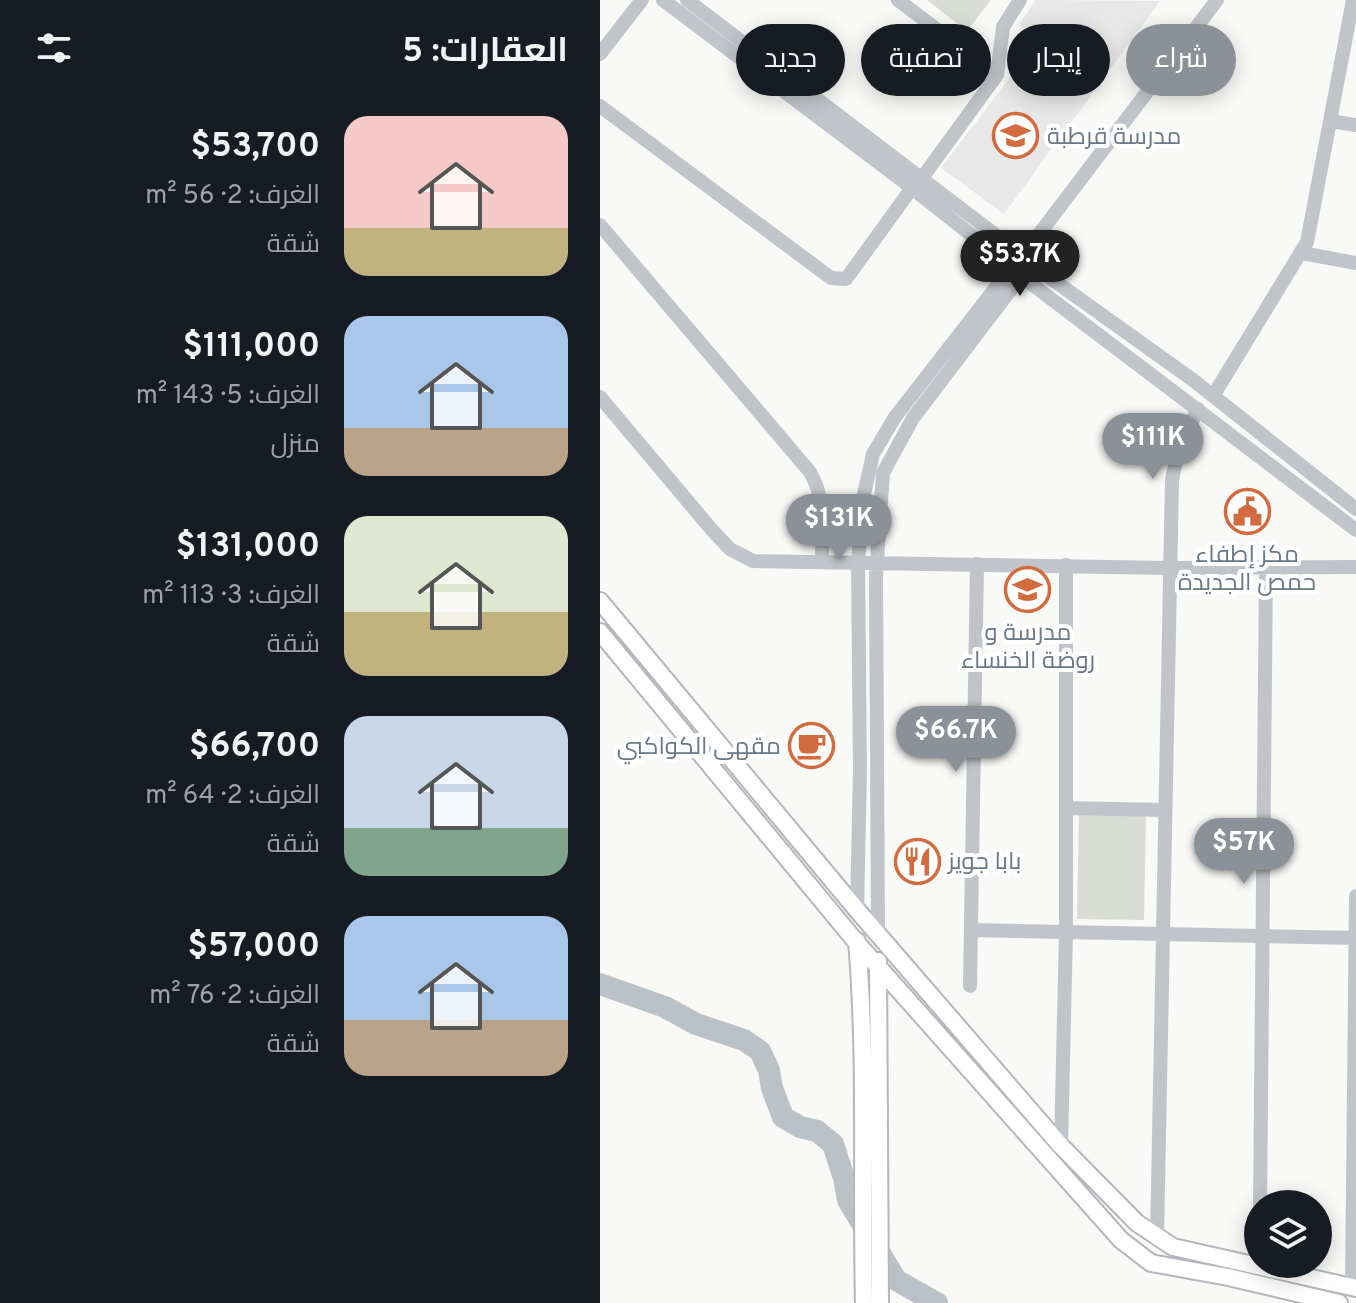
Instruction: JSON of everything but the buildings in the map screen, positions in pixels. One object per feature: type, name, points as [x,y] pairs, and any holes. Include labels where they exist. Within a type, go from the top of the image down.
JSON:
[{"type":"main road","points":[[600,601],[857,910],[1061,1146],[1137,1223],[1157,1237],[1173,1247],[1244,1263]]},
{"type":"main road","points":[[600,632],[857,943],[1121,1240],[1151,1263],[1339,1303]]},
{"type":"main road","points":[[857,910],[862,985],[864,1303]]},
{"type":"main road","points":[[878,932],[880,1303]]},
{"type":"main road","points":[[1311,1278],[1354,1288]]},
{"type":"street","points":[[600,54],[642,0]]},
{"type":"street","points":[[663,0],[917,183]]},
{"type":"street","points":[[687,0],[1198,409],[1356,530]]},
{"type":"street","points":[[898,0],[997,75]]},
{"type":"street","points":[[600,106],[831,278],[846,279],[997,75],[1003,27],[1020,0]]},
{"type":"street","points":[[878,932],[877,561],[883,473],[913,418],[1019,266],[1217,0]]},
{"type":"street","points":[[1213,396],[1307,242],[1353,0]]},
{"type":"street","points":[[1330,121],[1356,125]]},
{"type":"street","points":[[600,225],[810,472],[822,499],[822,561]]},
{"type":"street","points":[[1302,253],[1356,263]]},
{"type":"street","points":[[1019,266],[1213,396],[1356,509]]},
{"type":"street","points":[[857,910],[859,561],[862,503],[873,454],[895,417],[1019,266]]},
{"type":"street","points":[[600,397],[730,549],[753,561],[1266,569],[1356,567]]},
{"type":"street","points":[[1157,1237],[1172,480],[1178,451],[1198,409]]},
{"type":"street","points":[[970,986],[977,564]]},
{"type":"street","points":[[1061,1146],[1066,932],[1066,565]]},
{"type":"street","points":[[1260,1190],[1266,569]]},
{"type":"street","points":[[1066,808],[1165,810]]},
{"type":"street","points":[[1354,1288],[1356,896]]},
{"type":"street","points":[[973,930],[1356,938]]},
{"type":"shaded area","points":[[927,0],[991,0],[972,24],[958,24]]},
{"type":"shaded area","points":[[1036,0],[1160,1],[1143,24],[1126,24],[1126,47],[1110,69],[1110,24],[1019,24]]},
{"type":"shaded area","points":[[1007,82],[1007,96],[1090,96],[1004,214],[941,168]]},
{"type":"shaded area","points":[[1079,814],[1146,815],[1144,920],[1077,919]]},
{"type":"waterway","points":[[600,984],[665,1007],[696,1024],[744,1040],[760,1051],[783,1117],[800,1127],[817,1131],[833,1144],[848,1200],[896,1280],[937,1303]]},
{"type":"place","name":"مدرسة قرطبة","points":[[1016,136]]},
{"type":"place","name":"مكز إطفاء حمص الجديدة","points":[[1247,512]]},
{"type":"place","name":"مدرسة و روضة الخنساء","points":[[1028,590]]},
{"type":"place","name":"مقهى الكواكبي","points":[[812,746]]},
{"type":"place","name":"بابا جويز","points":[[917,861]]}]
